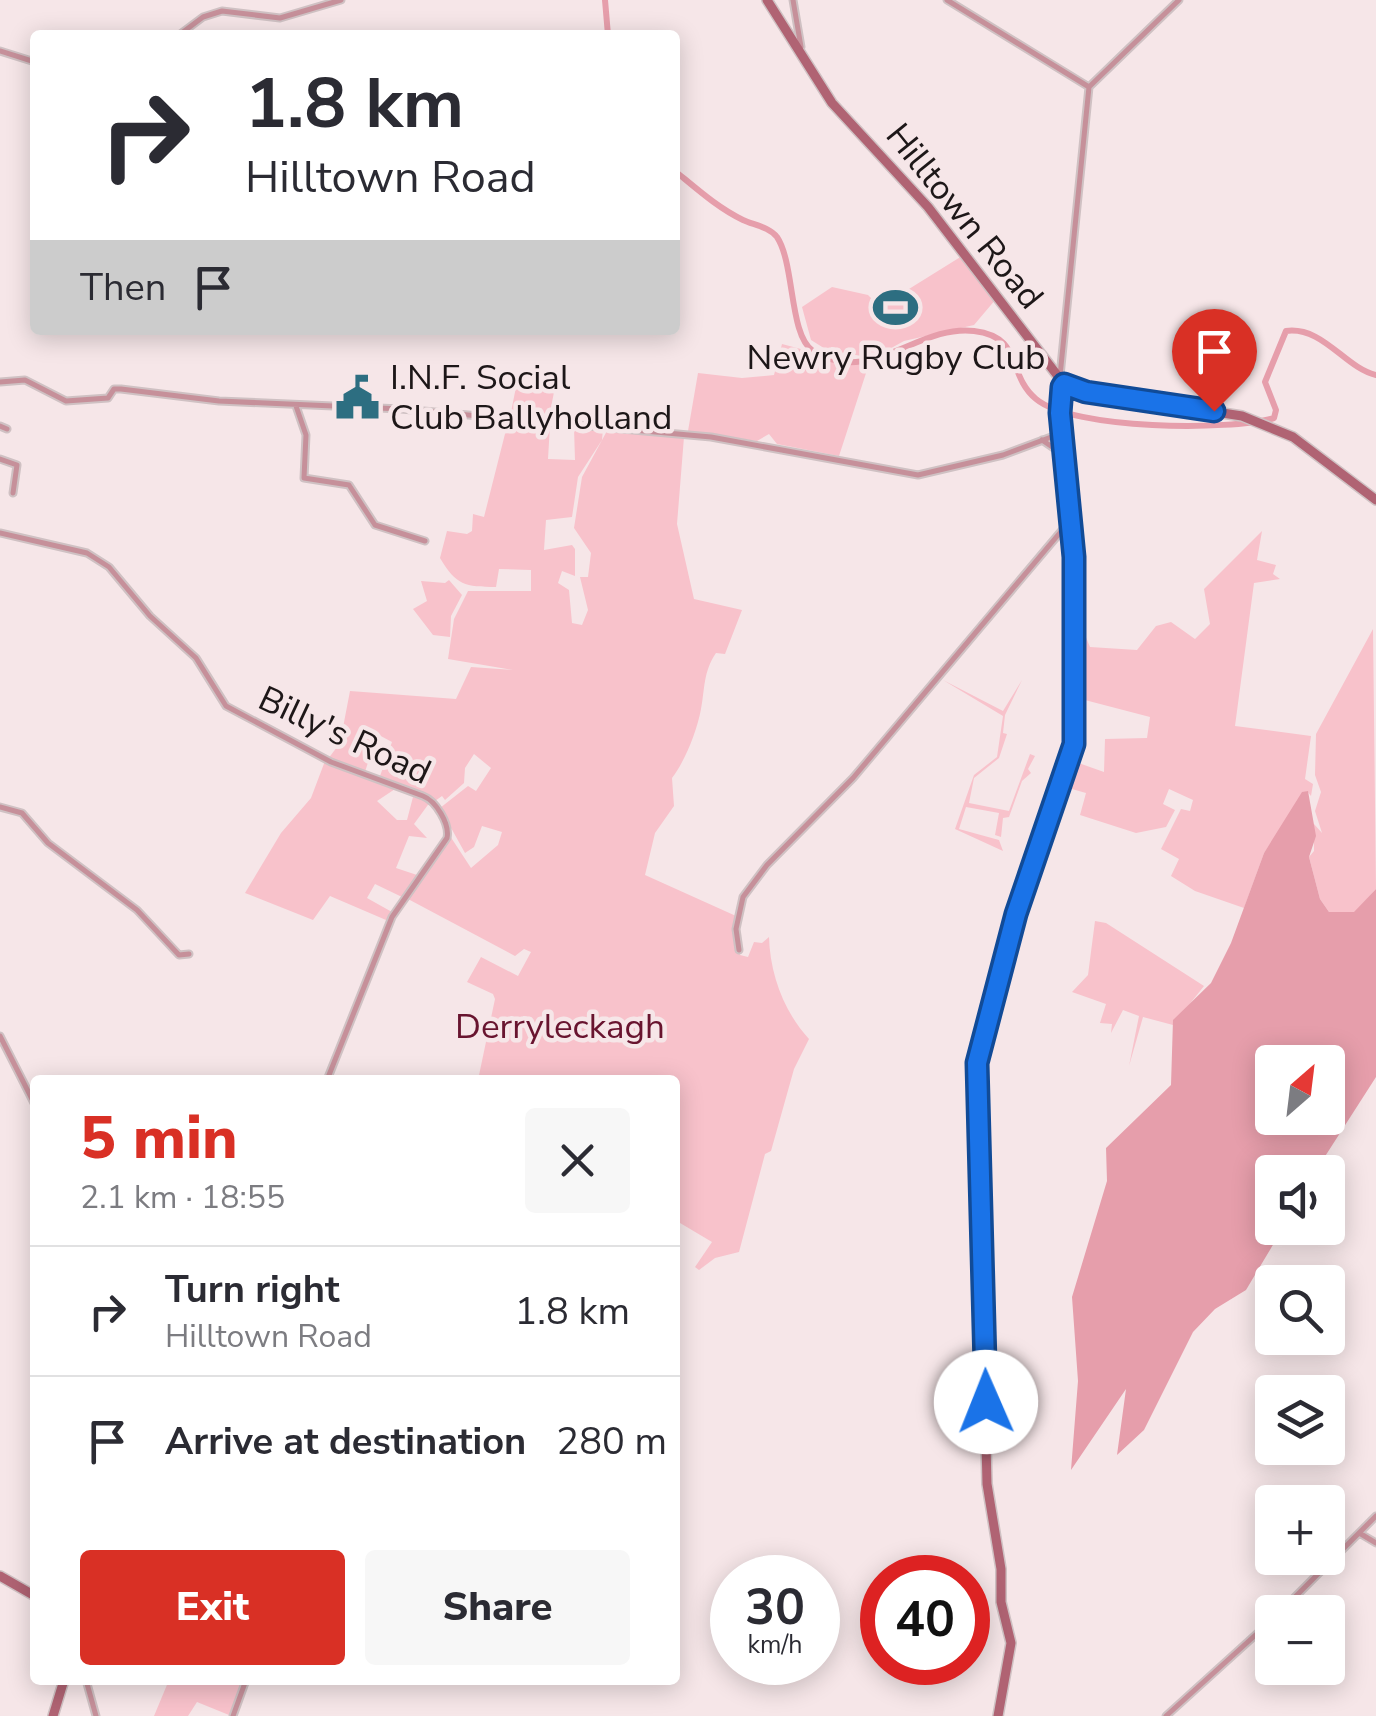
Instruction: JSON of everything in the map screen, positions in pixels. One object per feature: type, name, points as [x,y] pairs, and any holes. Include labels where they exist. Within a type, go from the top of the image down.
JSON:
[{"type":"street","points":[[186,30],[202,18],[222,12],[280,18],[341,0]]},
{"type":"street","name":"Hilltown Road","points":[[767,0],[800,46],[832,103],[928,208],[1061,381]]},
{"type":"street","points":[[793,0],[800,46]]},
{"type":"street","points":[[947,0],[1089,87]]},
{"type":"street","points":[[998,1716],[1011,1643],[1001,1602],[1000,1560],[988,1484],[976,1069],[1016,914],[1074,744],[1076,628],[1060,400],[1089,87],[1179,0]]},
{"type":"street","points":[[0,51],[30,60]]},
{"type":"street","points":[[0,382],[25,380],[66,401],[108,398],[114,389],[296,406],[401,409],[712,437],[918,475],[934,475],[1062,433]]},
{"type":"street","points":[[1061,381],[1086,392],[1258,423],[1312,449],[1376,500]]},
{"type":"street","points":[[296,406],[306,435],[304,478],[349,485],[375,525],[425,541]]},
{"type":"street","points":[[1042,440],[1064,456]]},
{"type":"street","points":[[0,459],[18,465],[13,493]]},
{"type":"street","points":[[739,950],[736,929],[741,902],[762,871],[804,823],[853,778],[1071,520]]},
{"type":"street","name":"Billy's Road","points":[[0,533],[86,554],[109,567],[150,616],[202,664],[226,706],[320,757],[423,796],[435,805],[448,830],[446,838],[392,917],[329,1075]]},
{"type":"street","points":[[0,807],[22,813],[48,842],[138,910],[179,954],[189,954]]},
{"type":"street","points":[[0,1036],[30,1095]]},
{"type":"street","points":[[1298,1595],[1376,1516]]},
{"type":"street","points":[[1361,1534],[1376,1543]]},
{"type":"street","points":[[0,1576],[30,1593]]},
{"type":"street","points":[[1166,1716],[1255,1635]]},
{"type":"street","points":[[53,1716],[62,1685]]},
{"type":"street","points":[[87,1685],[96,1716]]},
{"type":"street","points":[[233,1716],[244,1685]]},
{"type":"green space","name":"Newry Rugby Club","points":[[962,256],[996,299],[974,325],[904,341],[873,358],[827,350],[811,340],[802,307],[832,287],[868,295],[880,307]]},
{"type":"green space","points":[[782,344],[868,367],[839,456],[777,444],[769,434],[757,441],[688,431],[698,373],[742,378],[774,375]]},
{"type":"green space","points":[[516,387],[554,392],[549,418],[510,417]]},
{"type":"green space","name":"Derryleckagh","points":[[508,422],[550,425],[548,459],[575,460],[574,428],[603,429],[602,440],[578,477],[572,517],[546,520],[544,550],[572,545],[575,549],[575,576],[562,571],[558,583],[569,590],[572,623],[582,625],[588,610],[580,577],[588,577],[591,553],[574,528],[582,477],[608,429],[684,437],[677,524],[694,599],[742,610],[725,654],[716,653],[709,667],[697,727],[672,778],[674,806],[655,833],[645,875],[736,916],[740,955],[748,957],[754,942],[762,943],[769,937],[780,992],[809,1039],[794,1069],[771,1151],[765,1154],[739,1252],[715,1258],[699,1270],[695,1267],[712,1242],[680,1223],[680,1075],[479,1075],[495,999],[493,994],[467,982],[481,957],[518,976],[531,952],[524,949],[515,956],[408,899],[450,836],[471,868],[498,845],[502,832],[482,826],[474,847],[465,853],[440,808],[468,786],[476,791],[491,768],[474,754],[465,768],[464,783],[445,800],[442,796],[435,801],[379,779],[392,742],[377,734],[364,775],[328,759],[340,743],[350,691],[456,699],[471,667],[513,670],[448,659],[454,619],[468,591],[531,591],[531,570],[499,569],[496,587],[476,586],[462,583],[440,558],[447,531],[467,534],[472,531],[473,514],[484,517]]},
{"type":"green space","points":[[1262,531],[1257,560],[1276,565],[1273,574],[1280,579],[1254,583],[1235,726],[1311,736],[1305,779],[1313,784],[1311,796],[1307,791],[1264,853],[1244,908],[1195,891],[1171,876],[1179,859],[1161,849],[1181,809],[1190,811],[1193,800],[1169,789],[1163,804],[1175,810],[1166,827],[1136,833],[1080,815],[1086,793],[1065,787],[1073,761],[1104,772],[1105,739],[1147,738],[1150,717],[1081,699],[1076,693],[1080,623],[1090,647],[1137,650],[1156,626],[1171,622],[1195,639],[1210,624],[1204,589]]},
{"type":"green space","points":[[449,580],[462,595],[451,616],[450,637],[433,635],[413,609],[427,601],[421,581]]},
{"type":"green space","points":[[1373,629],[1376,889],[1355,912],[1329,912],[1320,899],[1309,857],[1314,851],[1314,824],[1322,833],[1315,811],[1321,792],[1315,775],[1316,734]]},
{"type":"green space","points":[[943,680],[1003,711],[1022,680],[1005,715],[1003,733],[1007,734],[999,758],[974,778],[969,803],[1009,811],[1030,754],[1035,756],[1028,769],[1031,773],[1022,781],[1009,817],[1003,818],[1001,837],[995,835],[999,813],[966,807],[959,829],[999,840],[1003,851],[955,829],[974,775],[997,757],[1003,716]]},
{"type":"green space","points":[[325,761],[395,789],[377,801],[397,820],[407,820],[413,797],[430,802],[414,824],[427,838],[409,836],[396,868],[417,875],[402,897],[375,884],[367,898],[392,912],[386,920],[330,896],[313,920],[245,893],[281,833],[311,798]]},
{"type":"green space","points":[[1095,921],[1106,923],[1204,986],[1173,1025],[1143,1017],[1129,1066],[1139,1016],[1123,1010],[1111,1033],[1112,1024],[1100,1023],[1106,1004],[1072,992],[1088,975]]},
{"type":"green space","points":[[167,1685],[242,1685],[229,1715],[197,1702],[188,1716],[154,1716]]},
{"type":"shaded area","points":[[1308,791],[1316,836],[1309,857],[1320,899],[1329,912],[1354,912],[1376,889],[1376,1077],[1345,1125],[1345,1045],[1255,1045],[1255,1135],[1339,1135],[1326,1155],[1255,1155],[1255,1245],[1273,1245],[1261,1265],[1255,1265],[1255,1275],[1246,1290],[1215,1309],[1193,1332],[1144,1430],[1117,1455],[1126,1389],[1071,1470],[1078,1381],[1072,1297],[1107,1181],[1106,1148],[1171,1085],[1173,1020],[1211,983],[1231,943],[1264,853],[1302,792]]},
{"type":"waterway","points":[[605,0],[608,30]]},
{"type":"waterway","points":[[680,175],[725,210],[777,237],[805,343],[834,360],[874,359],[933,336],[974,331],[1001,341],[1036,399],[1083,417],[1152,425],[1223,425],[1274,418],[1276,410],[1265,382],[1286,331],[1311,335],[1376,375]]},
{"type":"place","name":"Newry Rugby Club","points":[[896,307]]},
{"type":"place","name":"I.N.F. Social Club Ballyholland","points":[[357,397]]},
{"type":"route","points":[[986,1402],[977,1063],[1022,893],[1048,830],[1074,744],[1074,557],[1060,413],[1062,387],[1064,384],[1086,392],[1214,411]]}]
